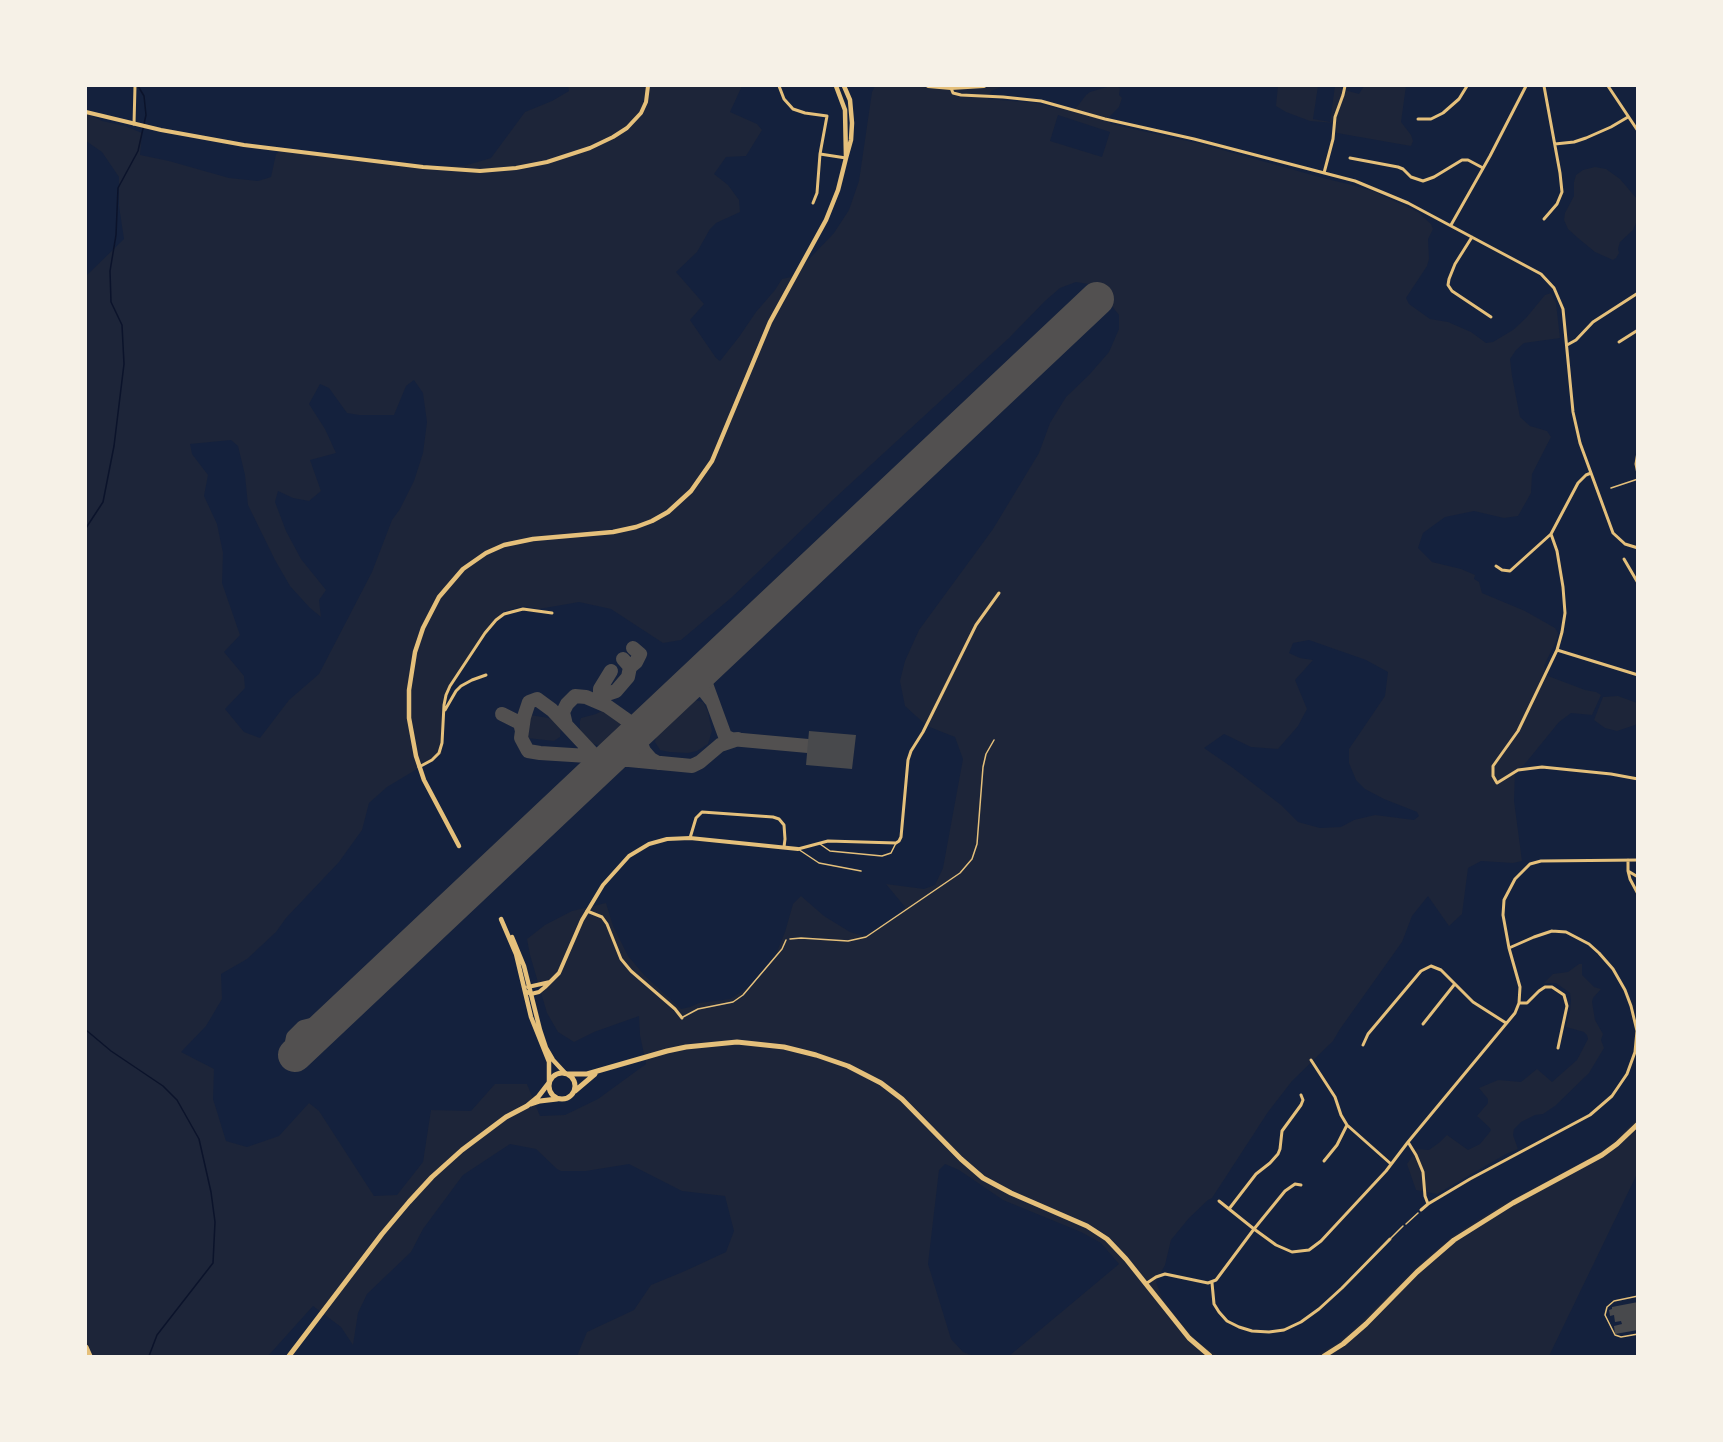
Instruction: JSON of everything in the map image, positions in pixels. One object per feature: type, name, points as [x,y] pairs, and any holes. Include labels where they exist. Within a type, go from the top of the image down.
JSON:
[{"type":"highway","points":[[527,1106],[538,1097],[552,1076],[558,1073],[587,1074],[667,1051],[699,1045],[753,1043],[784,1047],[838,1062],[870,1077],[902,1099],[960,1159],[983,1178],[1101,1234],[1126,1259],[1189,1338],[1210,1356]]},
{"type":"highway","points":[[289,1356],[382,1234],[416,1194],[462,1150],[506,1117],[527,1106],[540,1101],[568,1099],[574,1091],[602,1069]]},
{"type":"highway","points":[[566,1073],[574,1081],[574,1091]]},
{"type":"highway","points":[[548,1083],[552,1096],[558,1099]]},
{"type":"highway","points":[[1324,1356],[1343,1344],[1366,1324],[1417,1272],[1454,1240],[1513,1203],[1602,1155],[1638,1124]]},
{"type":"highway","points":[[86,1347],[90,1356]]},
{"type":"main road","points":[[836,86],[846,117],[846,159]]},
{"type":"main road","points":[[459,846],[433,799],[419,767],[412,742],[409,718],[410,678],[419,640],[429,616],[439,597],[463,569],[486,553],[504,545],[533,539],[613,532],[636,527],[668,512],[691,492],[704,476],[767,328],[826,220],[838,190],[851,140],[852,123],[850,100],[844,86]]},
{"type":"main road","points":[[548,1083],[549,1062],[531,1017],[527,989],[519,951],[501,919],[516,954],[527,989],[531,994],[546,1048],[553,1060],[566,1073]]},
{"type":"street","points":[[134,124],[135,86]]},
{"type":"street","points":[[86,112],[134,124],[244,145],[312,155],[450,170],[500,170],[565,157],[622,132],[641,113],[646,102],[648,86]]},
{"type":"street","points":[[779,86],[784,99],[793,109],[827,116],[820,153],[817,193],[813,203]]},
{"type":"street","points":[[928,86],[951,88],[984,86]]},
{"type":"street","points":[[1324,173],[1333,139],[1335,117],[1345,86]]},
{"type":"street","points":[[1418,119],[1431,119],[1443,113],[1459,99],[1467,86]]},
{"type":"street","points":[[1451,225],[1525,86]]},
{"type":"street","points":[[1544,86],[1562,192],[1557,204],[1544,219]]},
{"type":"street","points":[[1608,86],[1638,131]]},
{"type":"street","points":[[951,88],[953,93],[961,95],[1003,96],[1041,101],[1105,119],[1194,139],[1374,188],[1451,225],[1541,274],[1551,284],[1561,303],[1575,425],[1613,533],[1625,544],[1638,548]]},
{"type":"street","points":[[1555,144],[1580,140],[1628,117]]},
{"type":"street","points":[[820,153],[846,159]]},
{"type":"street","points":[[1350,158],[1398,167],[1411,177],[1423,181],[1462,160],[1468,160],[1483,168]]},
{"type":"street","points":[[1472,237],[1455,264],[1448,285],[1452,291],[1491,317]]},
{"type":"street","points":[[1567,345],[1576,340],[1593,322],[1638,294]]},
{"type":"street","points":[[1619,342],[1638,330]]},
{"type":"street","points":[[1638,452],[1636,464],[1638,474]]},
{"type":"street","points":[[1496,566],[1510,571],[1551,534],[1578,483],[1586,475],[1592,473]]},
{"type":"street","points":[[1551,534],[1559,559],[1565,613],[1562,632],[1557,650],[1516,736],[1493,766],[1492,772],[1497,783],[1518,770],[1535,767],[1611,774],[1638,779]]},
{"type":"street","points":[[1624,560],[1638,583]]},
{"type":"street","points":[[531,994],[545,987],[562,968],[571,942],[587,911],[613,873],[635,851],[649,844],[690,838],[798,849],[828,841],[896,843],[901,837],[908,760],[911,751],[976,625],[999,593]]},
{"type":"street","points":[[419,767],[439,753],[446,695],[485,633],[496,620],[504,614],[523,609],[552,613]]},
{"type":"street","points":[[1557,650],[1638,675]]},
{"type":"street","points":[[443,715],[456,691],[472,680],[486,675]]},
{"type":"street","points":[[690,838],[696,818],[702,812],[773,817],[779,819],[784,825],[784,847]]},
{"type":"street","points":[[1628,860],[1630,879],[1638,894]]},
{"type":"street","points":[[1219,1202],[1276,1245],[1287,1250],[1304,1251],[1312,1248],[1330,1233],[1391,1164],[1515,1013],[1519,1003],[1519,980],[1509,948],[1503,908],[1511,885],[1525,867],[1533,862],[1541,861],[1638,861]]},
{"type":"street","points":[[1628,871],[1638,877]]},
{"type":"street","points":[[587,911],[602,917],[621,959],[682,1018]]},
{"type":"street","points":[[1421,1210],[1470,1179],[1577,1123],[1599,1108],[1620,1085],[1627,1074],[1635,1052],[1637,1031],[1629,998],[1613,969],[1589,944],[1566,932],[1552,931],[1509,948]]},
{"type":"street","points":[[1363,1045],[1374,1027],[1424,969],[1431,966],[1436,967],[1473,1002],[1507,1023]]},
{"type":"street","points":[[527,989],[553,980]]},
{"type":"street","points":[[1423,1024],[1454,985]]},
{"type":"street","points":[[1519,1003],[1527,1003],[1545,987],[1552,987],[1564,995],[1567,1006],[1557,1048]]},
{"type":"street","points":[[1311,1060],[1333,1093],[1347,1125],[1391,1164]]},
{"type":"street","points":[[1229,1209],[1256,1174],[1270,1163],[1279,1151],[1282,1131],[1301,1105],[1303,1100],[1301,1095]]},
{"type":"street","points":[[1324,1161],[1337,1145],[1347,1125]]},
{"type":"street","points":[[1408,1142],[1423,1172],[1428,1204]]},
{"type":"street","points":[[1212,1283],[1285,1191],[1295,1184],[1301,1185]]},
{"type":"street","points":[[1212,1283],[1214,1304],[1227,1321],[1252,1331],[1284,1330],[1301,1322],[1319,1309],[1390,1239]]},
{"type":"street","points":[[1146,1285],[1156,1277],[1165,1274],[1212,1283]]},
{"type":"lane","points":[[819,843],[830,851],[882,856],[891,853],[896,843]]},
{"type":"lane","points":[[798,849],[819,863],[861,871]]},
{"type":"lane","points":[[682,1018],[698,1009],[733,1002],[743,995],[782,949],[786,940]]},
{"type":"lane","points":[[1390,1239],[1403,1226]]},
{"type":"lane","points":[[1638,1296],[1614,1301],[1607,1307],[1605,1315],[1615,1335],[1621,1337],[1638,1334]]},
{"type":"path","points":[[1611,488],[1638,479]]},
{"type":"path","points":[[786,940],[801,938],[848,941],[866,937],[960,873],[972,859],[977,843],[983,767],[986,754],[994,740]]},
{"type":"path","points":[[1403,1226],[1421,1210]]},
{"type":"shaded area","points":[[568,86],[742,86],[730,112],[757,124],[762,130],[746,156],[726,157],[714,174],[728,185],[739,200],[740,212],[716,223],[697,252],[676,272],[704,304],[690,320],[720,361],[782,279],[791,277],[812,256],[834,233],[849,210],[859,181],[872,92],[875,86],[1004,86],[991,91],[988,99],[1036,103],[1064,110],[1077,107],[1090,92],[1107,87],[1118,87],[1122,98],[1119,107],[1109,117],[1111,124],[1201,144],[1373,191],[1418,212],[1431,224],[1433,229],[1428,239],[1429,259],[1427,266],[1406,298],[1409,304],[1430,319],[1448,322],[1471,332],[1486,343],[1493,342],[1513,330],[1545,295],[1551,293],[1556,303],[1560,338],[1524,343],[1510,359],[1520,417],[1530,426],[1547,431],[1551,437],[1532,474],[1531,493],[1518,516],[1504,518],[1474,511],[1445,517],[1423,533],[1418,548],[1432,562],[1475,575],[1474,579],[1479,582],[1482,593],[1525,611],[1555,628],[1558,633],[1557,639],[1544,666],[1548,676],[1601,695],[1592,715],[1571,713],[1559,722],[1524,765],[1515,771],[1514,801],[1522,861],[1513,863],[1481,861],[1468,868],[1462,914],[1449,926],[1428,896],[1412,916],[1402,942],[1333,1041],[1292,1081],[1268,1112],[1212,1198],[1189,1218],[1171,1240],[1165,1265],[1156,1282],[1162,1298],[1199,1343],[1219,1356],[1009,1356],[1119,1264],[1101,1243],[1081,1232],[1003,1200],[959,1170],[945,1164],[939,1170],[928,1264],[951,1339],[963,1352],[974,1356],[577,1356],[587,1332],[634,1310],[651,1285],[726,1252],[734,1231],[725,1196],[682,1191],[629,1164],[586,1171],[561,1171],[536,1149],[510,1144],[463,1175],[423,1229],[411,1252],[367,1294],[358,1313],[353,1345],[341,1327],[313,1306],[268,1356],[86,1356],[86,276],[124,239],[119,206],[119,177],[102,152],[86,141],[86,113],[102,121],[125,126],[142,133],[140,155],[229,178],[258,181],[271,177],[276,154],[285,148],[434,166],[464,166],[491,158],[525,112],[569,91]],"holes":[[[1058,115],[1110,132],[1102,157],[1050,141]],[[1076,282],[1088,284],[1103,295],[1119,315],[1119,329],[1109,352],[1066,397],[1050,423],[1039,453],[993,529],[919,630],[905,661],[900,681],[905,706],[927,726],[955,737],[963,759],[943,868],[935,885],[924,889],[886,884],[905,907],[897,917],[863,936],[850,932],[824,916],[801,896],[793,904],[774,959],[755,983],[730,999],[699,1003],[681,1009],[645,976],[628,956],[613,926],[606,903],[572,911],[545,925],[527,939],[547,1013],[558,1032],[574,1042],[594,1032],[639,1016],[646,1064],[598,1099],[565,1115],[540,1116],[527,1084],[495,1084],[471,1111],[431,1110],[423,1162],[397,1195],[374,1196],[319,1111],[309,1103],[279,1136],[247,1147],[226,1141],[213,1099],[214,1069],[181,1052],[206,1026],[222,999],[221,974],[247,959],[276,932],[286,918],[339,862],[362,830],[369,803],[387,787],[442,754],[443,714],[449,693],[460,669],[488,627],[505,611],[524,606],[539,609],[579,602],[611,609],[663,643],[681,640],[731,598],[1060,288]],[[414,380],[423,393],[427,422],[423,453],[414,481],[392,520],[372,572],[319,674],[289,700],[260,738],[244,732],[225,709],[245,688],[244,676],[224,652],[240,635],[222,583],[223,553],[217,524],[204,496],[208,475],[192,454],[190,444],[231,440],[238,446],[245,475],[248,505],[290,586],[321,617],[319,600],[326,590],[301,559],[286,531],[275,502],[278,491],[293,498],[309,501],[321,491],[310,460],[336,453],[325,429],[309,404],[320,384],[329,388],[347,413],[394,415],[406,386]],[[1309,640],[1366,660],[1388,672],[1385,696],[1349,749],[1349,763],[1356,780],[1365,789],[1417,812],[1419,816],[1414,820],[1375,815],[1354,820],[1341,827],[1320,828],[1298,822],[1281,805],[1204,748],[1224,734],[1251,747],[1278,749],[1298,726],[1307,709],[1295,680],[1313,660],[1289,653],[1293,643]]]},
{"type":"shaded area","points":[[1278,86],[1318,86],[1313,119],[1330,122],[1335,86],[1341,86],[1341,89],[1359,94],[1364,86],[1406,86],[1401,122],[1411,135],[1413,141],[1411,146],[1337,133],[1335,123],[1310,121],[1286,112],[1276,106]]},
{"type":"shaded area","points":[[1595,167],[1606,169],[1620,179],[1637,199],[1637,221],[1633,230],[1620,242],[1619,253],[1613,260],[1595,252],[1568,229],[1564,220],[1574,196],[1576,175],[1583,170]]},
{"type":"shaded area","points":[[1618,696],[1637,703],[1638,724],[1617,731],[1605,728],[1594,720],[1603,697]]},
{"type":"shaded area","points":[[695,700],[703,702],[708,712],[712,731],[708,744],[697,751],[688,753],[660,750],[655,742],[657,732],[689,702]]},
{"type":"shaded area","points":[[604,710],[620,720],[623,725],[615,730],[602,747],[588,742],[580,734],[580,721],[581,718]]},
{"type":"shaded area","points":[[530,715],[555,719],[561,724],[560,737],[554,741],[527,738]]},
{"type":"shaded area","points":[[1582,964],[1582,975],[1594,987],[1601,989],[1592,1002],[1595,1020],[1603,1034],[1601,1040],[1604,1048],[1589,1073],[1555,1106],[1543,1114],[1521,1122],[1514,1129],[1513,1135],[1518,1149],[1437,1194],[1416,1190],[1407,1164],[1417,1149],[1429,1150],[1447,1135],[1468,1150],[1480,1144],[1491,1130],[1477,1116],[1488,1103],[1488,1099],[1479,1088],[1498,1080],[1521,1082],[1537,1069],[1552,1082],[1577,1060],[1588,1039],[1584,1032],[1566,1027],[1570,1011],[1570,993],[1556,983],[1544,983],[1553,974],[1568,972]]},
{"type":"shaded area","points":[[1637,1119],[1637,1174],[1549,1356],[1315,1356],[1336,1344],[1355,1328],[1420,1264],[1454,1235],[1502,1205],[1595,1155],[1610,1145]]},
{"type":"building","points":[[809,731],[856,735],[852,769],[806,765]]},
{"type":"building","points":[[1638,1302],[1638,1330],[1615,1334],[1614,1326],[1622,1324],[1621,1321],[1615,1322],[1614,1315],[1610,1316],[1609,1310],[1612,1307]]},
{"type":"waterway","points":[[86,528],[103,502],[114,446],[124,364],[122,325],[111,302],[110,271],[116,235],[118,188],[138,151],[146,115],[144,96],[138,86]]},
{"type":"waterway","points":[[86,1030],[111,1051],[163,1086],[177,1100],[199,1139],[211,1192],[215,1222],[213,1263],[157,1335],[149,1356]]},
{"type":"taxiway","points":[[1059,336],[1070,332],[1093,311],[1092,301],[1086,299],[1081,302],[1077,318]]},
{"type":"taxiway","points":[[630,667],[640,654],[633,648]]},
{"type":"taxiway","points":[[611,671],[600,692],[616,691],[628,677],[630,667],[623,659]]},
{"type":"taxiway","points":[[715,660],[707,673],[706,684],[725,736],[731,739],[808,746]]},
{"type":"taxiway","points":[[677,696],[696,689],[704,691],[711,700]]},
{"type":"taxiway","points":[[566,725],[563,712],[567,704],[575,696],[586,697],[607,706],[641,730],[640,741],[644,751],[658,763]]},
{"type":"taxiway","points":[[596,772],[599,765],[596,757],[552,710],[537,699],[529,702],[521,738],[528,751],[588,756],[596,757],[602,760],[692,766],[720,745],[738,739]]},
{"type":"taxiway","points":[[502,714],[520,723],[522,731]]},
{"type":"taxiway","points":[[303,1048],[295,1048],[292,1042],[293,1037],[303,1027],[335,1019]]},
{"type":"runway","points":[[295,1055],[1097,299]]}]
